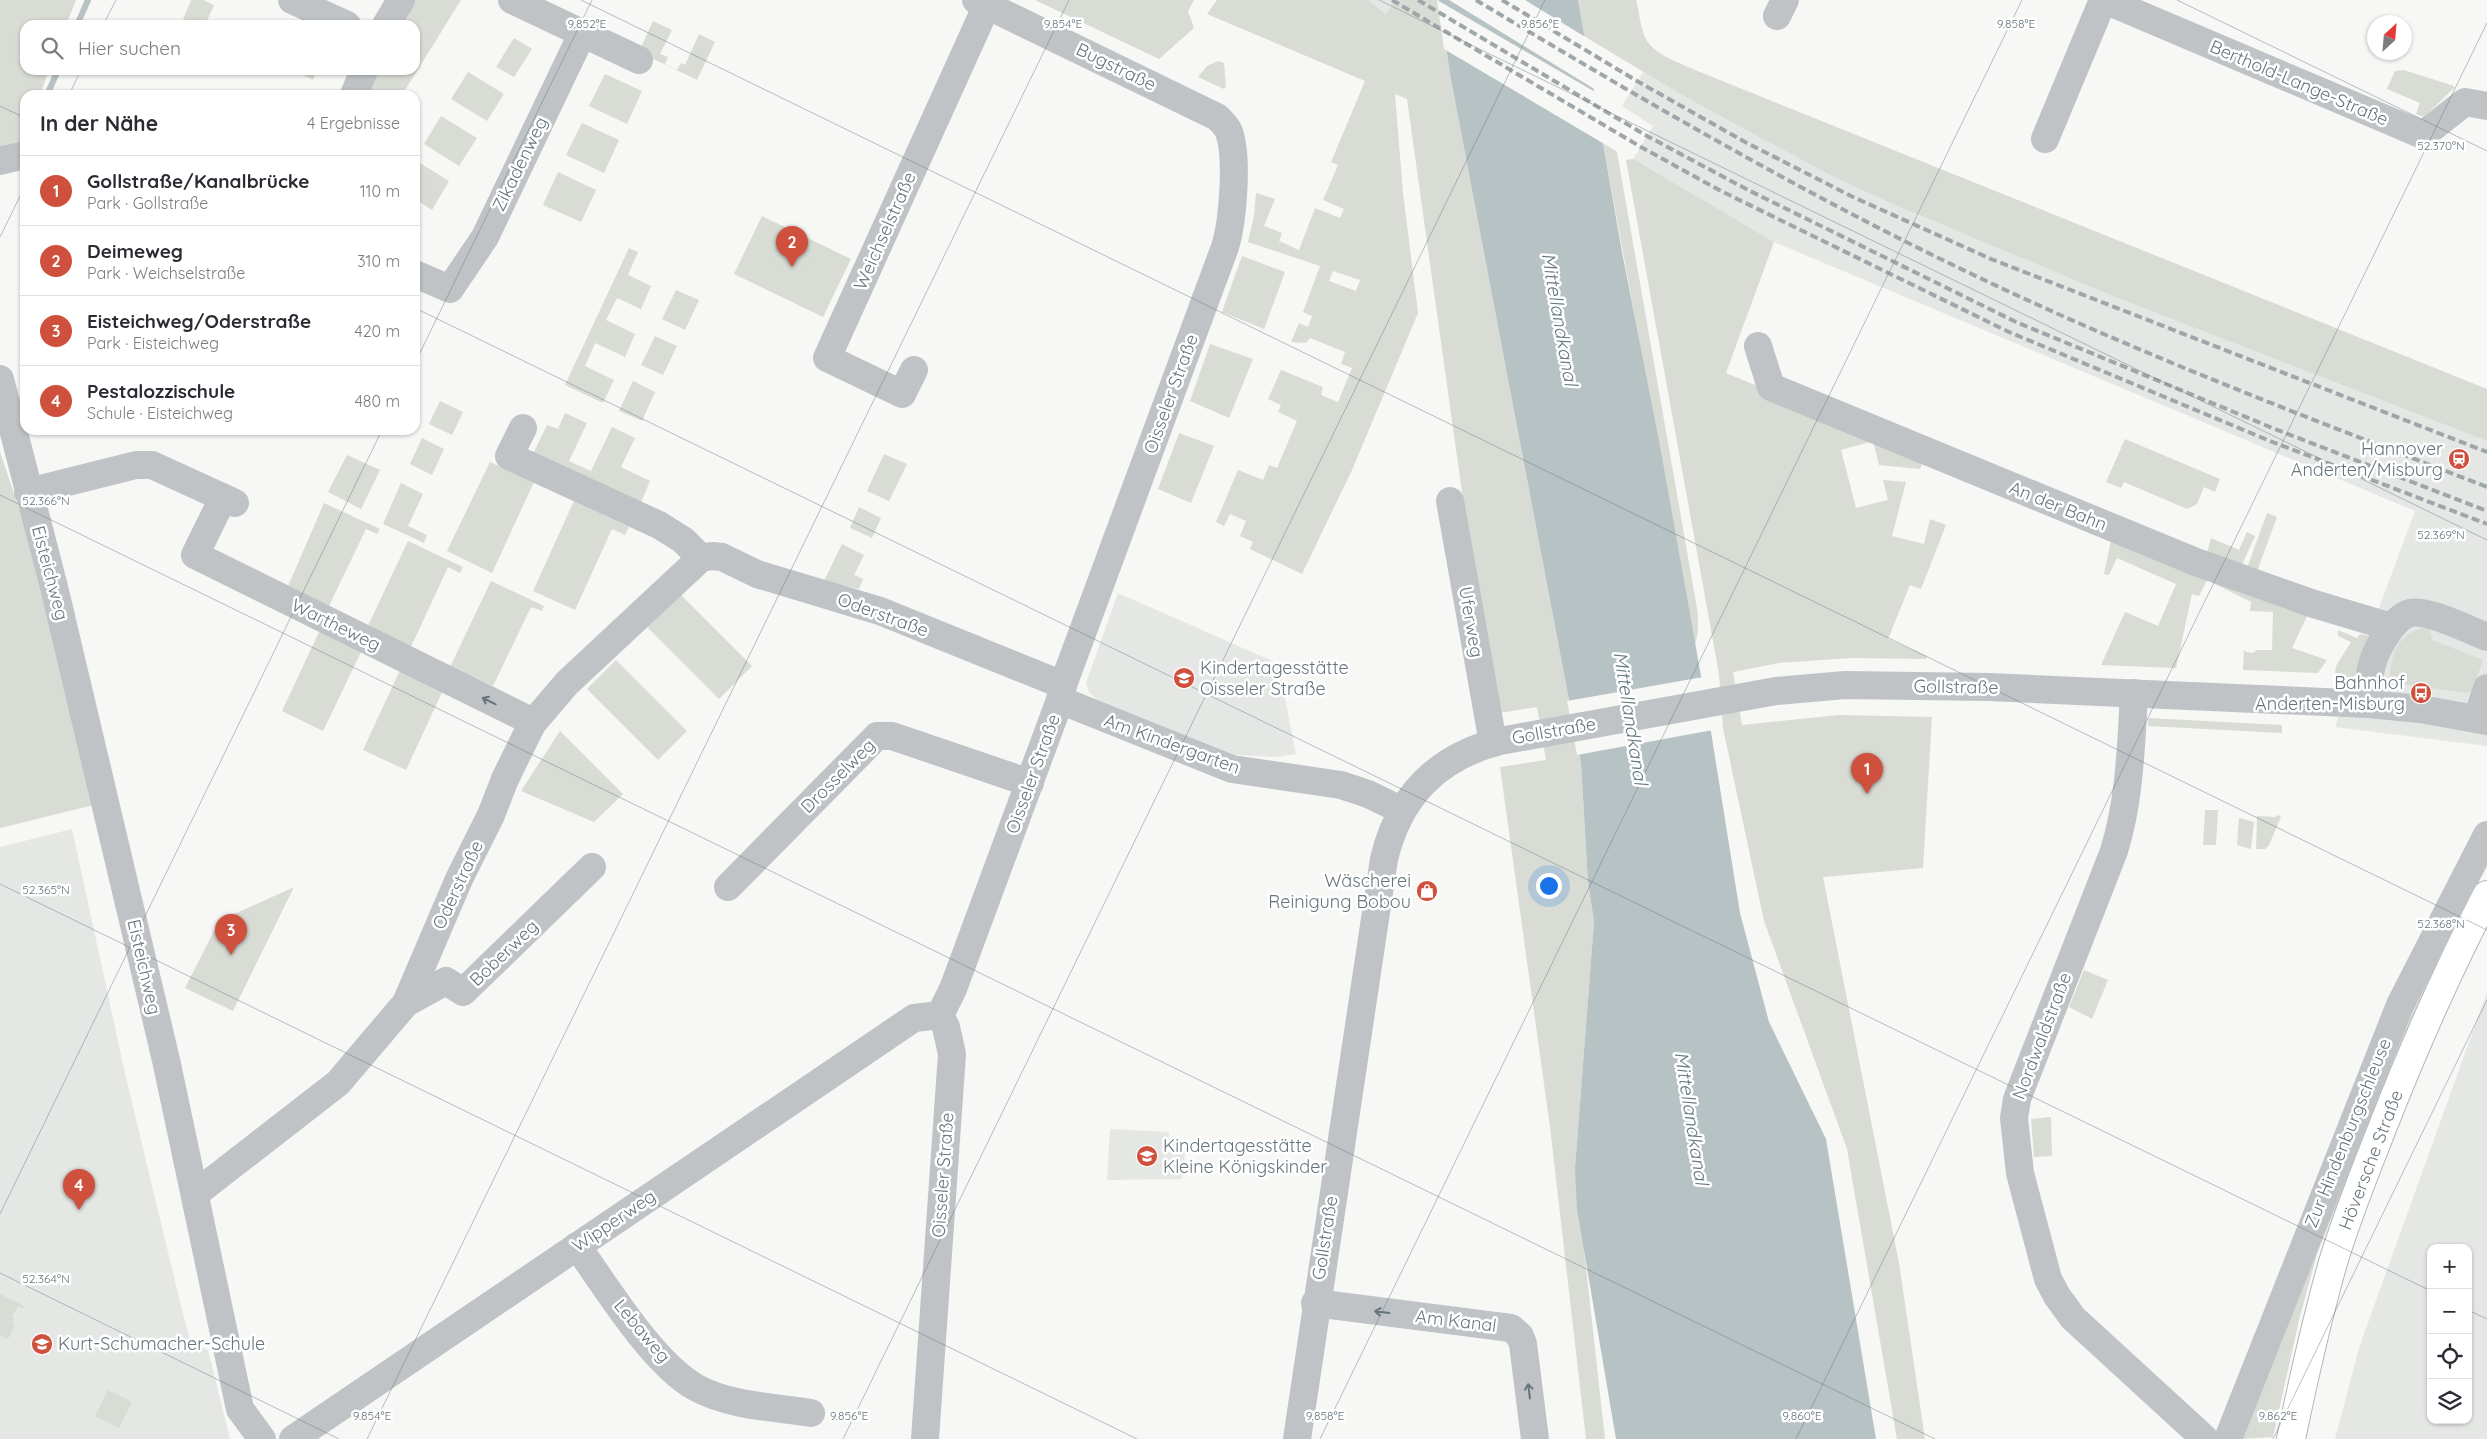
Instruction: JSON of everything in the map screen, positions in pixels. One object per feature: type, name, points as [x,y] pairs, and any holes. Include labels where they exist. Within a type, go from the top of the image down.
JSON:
[{"type":"main road","name":"Höversche Straße","points":[[2291,1439],[2310,1348],[2349,1214],[2413,1049],[2456,955],[2487,895]]},
{"type":"street","points":[[292,0],[337,20]]},
{"type":"street","points":[[389,20],[401,0]]},
{"type":"street","points":[[512,0],[639,60]]},
{"type":"street","name":"Berthold-Lange-Straße","points":[[2045,139],[2104,0],[2422,135],[2465,102],[2487,106]]},
{"type":"street","name":"Bugstraße","points":[[982,2],[1196,105],[1217,117],[1225,126]]},
{"type":"street","name":"Weichselstraße","points":[[914,370],[902,394],[828,358],[982,2]]},
{"type":"street","name":"Zikadenweg","points":[[420,276],[450,289],[484,237],[582,34]]},
{"type":"street","points":[[356,90],[362,75]]},
{"type":"street","name":"Oisseler Straße","points":[[925,1439],[952,1054],[946,1027],[940,1015],[953,989],[1030,783],[1227,240],[1232,220],[1233,172],[1229,132],[1225,126]]},
{"type":"street","points":[[0,161],[20,156]]},
{"type":"street","name":"An der Bahn","points":[[1758,346],[1771,387],[2196,562],[2299,599],[2391,627]]},
{"type":"street","name":"Eisteichweg","points":[[0,379],[28,492],[57,596],[195,1194],[240,1408],[262,1439]]},
{"type":"street","points":[[523,428],[509,456],[659,525],[683,540],[701,558]]},
{"type":"street","name":"Wartheweg","points":[[28,492],[136,465],[152,465],[229,500],[195,555],[522,716],[532,724]]},
{"type":"street","name":"Uferweg","points":[[1450,501],[1492,743]]},
{"type":"street","name":"Oderstraße","points":[[195,1194],[338,1083],[406,1003],[459,879],[491,815],[505,779],[532,724],[567,683],[701,558],[722,557],[757,574],[880,611],[1062,693]]},
{"type":"street","points":[[2369,704],[2371,669],[2391,627],[2401,618],[2411,613],[2430,615],[2487,638]]},
{"type":"street","name":"Gollstraße","points":[[1296,1439],[1315,1303],[1384,859],[1393,827],[1401,810],[1416,790],[1439,768],[1471,750],[1492,743],[1776,691],[1845,685],[2134,693],[2369,704],[2420,709],[2482,720]]},
{"type":"street","points":[[2482,720],[2487,688]]},
{"type":"street","name":"Am Kindergarten","points":[[1062,693],[1232,769],[1341,786],[1368,794],[1401,810]]},
{"type":"street","name":"Nordwaldstraße","points":[[2134,693],[2127,802],[2122,825],[2114,851],[2017,1099],[2014,1118],[2015,1146],[2042,1260],[2056,1296],[2074,1318],[2205,1439]]},
{"type":"street","name":"Drosselweg","points":[[728,887],[877,736],[892,736],[1030,783]]},
{"type":"street","name":"Zur Hindenburgschleuse","points":[[2228,1439],[2400,1005],[2487,835]]},
{"type":"street","name":"Boberweg","points":[[406,1003],[446,981],[463,992],[592,867]]},
{"type":"street","name":"Wipperweg","points":[[293,1439],[914,1018],[940,1015]]},
{"type":"street","name":"Lebaweg","points":[[577,1246],[660,1358],[695,1387],[732,1401],[810,1413]]},
{"type":"street","name":"Am Kanal","points":[[1315,1303],[1511,1328],[1520,1336],[1523,1344],[1535,1439]]},
{"type":"shaded area","points":[[0,0],[76,0],[68,20],[20,20],[20,75],[47,75],[42,90],[20,90],[20,145],[0,150]]},
{"type":"shaded area","points":[[191,0],[203,0],[214,5],[207,20],[183,19]]},
{"type":"shaded area","points":[[412,0],[461,0],[420,66],[420,20],[400,20]]},
{"type":"shaded area","points":[[1035,0],[1194,0],[1188,11],[1194,28],[1159,59]]},
{"type":"shaded area","points":[[1217,0],[1368,0],[1386,14],[1395,0],[1439,0],[1450,74],[1581,763],[1588,882],[1594,922],[1575,1168],[1605,1439],[1586,1439],[1550,1127],[1500,767],[1546,760],[1537,707],[1493,714],[1407,99],[1395,94],[1403,193],[1418,313],[1352,470],[1302,574],[1250,549],[1253,542],[1240,536],[1246,521],[1230,514],[1224,526],[1216,522],[1238,470],[1263,480],[1269,465],[1277,468],[1297,421],[1278,412],[1281,405],[1268,399],[1281,370],[1323,387],[1321,395],[1338,402],[1352,368],[1341,364],[1345,352],[1310,338],[1306,343],[1291,342],[1299,323],[1308,327],[1312,316],[1303,312],[1320,266],[1248,242],[1254,216],[1256,193],[1275,199],[1264,226],[1282,233],[1279,241],[1299,250],[1315,208],[1340,218],[1344,209],[1323,200],[1338,165],[1331,162],[1365,81],[1207,14]],"holes":[[[1333,271],[1360,280],[1356,291],[1329,281]]]},
{"type":"shaded area","points":[[1368,0],[1395,0],[1386,14]]},
{"type":"shaded area","points":[[1578,0],[1636,0],[1644,35],[1648,42],[1659,52],[1673,60],[2487,389],[2487,441],[2115,297],[1902,208],[1832,176],[1680,94],[1584,36]]},
{"type":"shaded area","points":[[653,21],[672,30],[660,54],[668,57],[665,64],[677,70],[681,63],[685,65],[699,34],[715,42],[697,80],[639,52]]},
{"type":"shaded area","points":[[514,38],[532,49],[514,77],[496,67]]},
{"type":"shaded area","points":[[1218,61],[1224,63],[1226,87],[1224,89],[1198,77],[1207,66]]},
{"type":"shaded area","points":[[2404,70],[2454,86],[2454,88],[2424,117],[2416,114],[2420,103],[2387,89],[2395,71]]},
{"type":"shaded area","points":[[468,72],[504,94],[487,121],[451,99]]},
{"type":"shaded area","points":[[1643,72],[1680,94],[1902,208],[2115,297],[2487,441],[2487,746],[2335,727],[2415,511],[1774,242],[1632,161],[1653,126],[1622,106]]},
{"type":"shaded area","points":[[605,74],[642,91],[627,124],[589,106]]},
{"type":"shaded area","points":[[303,75],[315,75],[313,80]]},
{"type":"shaded area","points":[[373,75],[414,75],[405,90],[366,90]]},
{"type":"shaded area","points":[[441,116],[477,138],[459,166],[424,144]]},
{"type":"shaded area","points":[[582,123],[619,140],[604,173],[566,155]]},
{"type":"shaded area","points":[[1603,143],[1617,152],[1698,614],[1698,632],[1695,645]]},
{"type":"shaded area","points":[[1633,159],[1774,242],[1726,373],[1925,456],[1920,469],[1879,465],[1873,441],[1841,450],[1856,508],[1888,500],[1883,480],[1906,482],[1892,536],[1924,544],[1930,519],[1946,525],[1921,589],[1910,585],[1888,639],[1927,656],[1926,659],[1851,658],[1779,663],[1733,672],[1742,725],[1839,715],[1932,717],[1923,868],[1823,877],[1899,1263],[1925,1439],[1897,1439],[1847,1149],[1764,921],[1723,728],[1719,674],[1626,160]]},
{"type":"shaded area","points":[[420,163],[449,181],[432,210],[420,202]]},
{"type":"shaded area","points":[[558,172],[596,190],[581,222],[543,205]]},
{"type":"shaded area","points":[[762,216],[851,259],[823,317],[734,274]]},
{"type":"shaded area","points":[[629,248],[638,252],[628,275],[651,286],[641,309],[617,298],[606,320],[635,334],[625,357],[595,343],[585,366],[614,380],[603,403],[565,385]]},
{"type":"shaded area","points":[[1242,256],[1285,272],[1264,329],[1222,312]]},
{"type":"shaded area","points":[[676,290],[699,300],[685,330],[662,319]]},
{"type":"shaded area","points":[[655,336],[677,346],[663,375],[641,365]]},
{"type":"shaded area","points":[[1210,344],[1253,359],[1229,418],[1190,401]]},
{"type":"shaded area","points":[[633,381],[655,392],[642,421],[619,411]]},
{"type":"shaded area","points":[[440,401],[463,412],[452,435],[429,424]]},
{"type":"shaded area","points":[[565,413],[587,423],[569,461],[591,471],[612,427],[635,438],[621,467],[650,481],[639,507],[538,460],[534,452],[547,425],[558,429]]},
{"type":"shaded area","points":[[1179,433],[1214,446],[1191,503],[1158,489]]},
{"type":"shaded area","points":[[422,438],[444,449],[432,475],[410,464]]},
{"type":"shaded area","points":[[2125,439],[2220,479],[2215,492],[2204,487],[2197,504],[2187,509],[2124,482],[2121,488],[2106,482]]},
{"type":"shaded area","points":[[0,452],[46,589],[102,803],[0,828]]},
{"type":"shaded area","points":[[884,454],[907,464],[889,501],[867,491]]},
{"type":"shaded area","points":[[347,455],[380,470],[361,509],[328,492]]},
{"type":"shaded area","points":[[490,462],[534,482],[492,573],[447,551]]},
{"type":"shaded area","points":[[401,483],[423,494],[408,526],[427,535],[424,543],[383,524]]},
{"type":"shaded area","points":[[574,501],[629,527],[625,535],[612,529],[575,610],[533,591]]},
{"type":"shaded area","points":[[324,503],[380,529],[377,534],[366,529],[327,610],[286,591]]},
{"type":"shaded area","points":[[859,507],[881,518],[872,538],[850,528]]},
{"type":"shaded area","points":[[2267,513],[2277,517],[2256,574],[2246,571]]},
{"type":"shaded area","points":[[2247,532],[2255,536],[2240,569],[2207,553],[2211,538],[2239,550]]},
{"type":"shaded area","points":[[2112,536],[2307,616],[2292,648],[2327,660],[2318,673],[2243,670],[2244,649],[2246,652],[2253,653],[2256,650],[2272,650],[2273,612],[2250,611],[2251,602],[2207,580],[2199,596],[2192,594],[2176,668],[2101,665],[2125,612],[2158,626],[2176,584],[2117,558],[2109,575],[2104,574]]},
{"type":"shaded area","points":[[408,541],[463,567],[460,573],[448,567],[410,649],[367,628]]},
{"type":"shaded area","points":[[842,544],[864,555],[854,575],[863,579],[859,589],[824,581]]},
{"type":"shaded area","points":[[491,581],[544,606],[542,611],[531,607],[493,686],[450,667]]},
{"type":"shaded area","name":"Kindertagesstätte Oisseler Straße","points":[[1118,593],[1270,660],[1279,668],[1296,754],[1275,757],[1236,755],[1097,700],[1089,692],[1086,683]]},
{"type":"shaded area","points":[[681,595],[752,666],[719,699],[647,627]]},
{"type":"shaded area","points":[[2429,627],[2432,640],[2483,660],[2472,691],[2466,693],[2389,682],[2394,653],[2398,645],[2410,633]]},
{"type":"shaded area","points":[[320,630],[362,650],[323,731],[282,711]]},
{"type":"shaded area","points":[[2338,630],[2357,638],[2360,634],[2371,636],[2355,675],[2349,679],[2343,678],[2343,674],[2335,673],[2336,666],[2351,642],[2338,636]]},
{"type":"shaded area","points":[[616,660],[687,731],[658,760],[587,689]]},
{"type":"shaded area","points":[[401,668],[444,688],[406,770],[363,750]]},
{"type":"shaded area","points":[[2148,718],[2282,725],[2282,733],[2148,726]]},
{"type":"shaded area","points":[[560,731],[623,794],[594,822],[521,791]]},
{"type":"shaded area","points":[[2205,810],[2218,810],[2216,845],[2203,845]]},
{"type":"shaded area","points":[[2278,815],[2281,817],[2269,845],[2265,849],[2256,849],[2257,816],[2275,817]]},
{"type":"shaded area","points":[[2239,818],[2254,822],[2251,849],[2237,845]]},
{"type":"shaded area","points":[[72,829],[126,1078],[182,1310],[191,1343],[208,1350],[230,1439],[0,1439],[0,847]]},
{"type":"shaded area","points":[[2480,877],[2368,1127],[2317,1254],[2299,1320],[2273,1437],[2243,1439],[2312,1250],[2403,1020]]},
{"type":"shaded area","points":[[294,887],[233,1011],[185,988],[219,921]]},
{"type":"shaded area","points":[[2084,970],[2108,980],[2092,1019],[2069,1007]]},
{"type":"shaded area","points":[[2487,992],[2487,1439],[2335,1439],[2359,1348]]},
{"type":"shaded area","points":[[2051,1117],[2052,1156],[2034,1157],[2031,1119]]},
{"type":"shaded area","name":"Kindertagesstätte Kleine Königskinder","points":[[1110,1129],[1169,1132],[1168,1152],[1185,1153],[1182,1179],[1107,1180]]},
{"type":"shaded area","points":[[0,1294],[24,1306],[23,1308],[18,1306],[12,1317],[14,1319],[12,1324],[15,1325],[8,1339],[0,1335]]},
{"type":"shaded area","points":[[108,1390],[132,1402],[119,1428],[95,1416]]},
{"type":"water","name":"Mittellandkanal","points":[[1439,0],[1578,0],[1622,252],[1660,446],[1711,732],[1740,913],[1769,1022],[1826,1139],[1876,1439],[1616,1439],[1577,1209],[1575,1168],[1594,922],[1588,882],[1581,763],[1450,74]]},
{"type":"pier","points":[[1437,0],[1597,93],[1606,145],[1444,49]]},
{"type":"pier","points":[[1449,0],[1525,0],[1587,38],[1596,90]]},
{"type":"pier","points":[[1703,677],[1713,730],[1577,755],[1567,701]]},
{"type":"waterway","points":[[79,20],[88,0]]},
{"type":"waterway","points":[[49,90],[56,75]]},
{"type":"railway","points":[[1392,0],[1641,147],[1721,191],[2009,332],[2270,441],[2487,524]]},
{"type":"railway","points":[[1418,0],[1647,136],[1748,190],[2016,322],[2275,429],[2487,511]]},
{"type":"railway","points":[[1476,0],[1600,74],[1725,145],[1915,247],[2105,335],[2296,413],[2487,487]]},
{"type":"railway","points":[[1502,0],[1637,81],[1745,142],[1853,197],[1991,259],[2487,452]]},
{"type":"place","name":"Deimeweg","points":[[792,267]]},
{"type":"place","name":"Hannover Anderten/Misburg","points":[[2459,459]]},
{"type":"place","name":"Kindertagesstätte Oisseler Straße","points":[[1184,678]]},
{"type":"place","name":"Bahnhof Anderten-Misburg","points":[[2421,693]]},
{"type":"place","name":"Gollstraße/Kanalbrücke","points":[[1867,794]]},
{"type":"place","name":"Wäscherei Reinigung Bobou","points":[[1427,891]]},
{"type":"place","name":"Eisteichweg/Oderstraße","points":[[231,955]]},
{"type":"place","name":"Kindertagesstätte Kleine Königskinder","points":[[1147,1156]]},
{"type":"place","name":"Pestalozzischule","points":[[79,1210]]},
{"type":"place","name":"Kurt-Schumacher-Schule","points":[[42,1344]]}]
